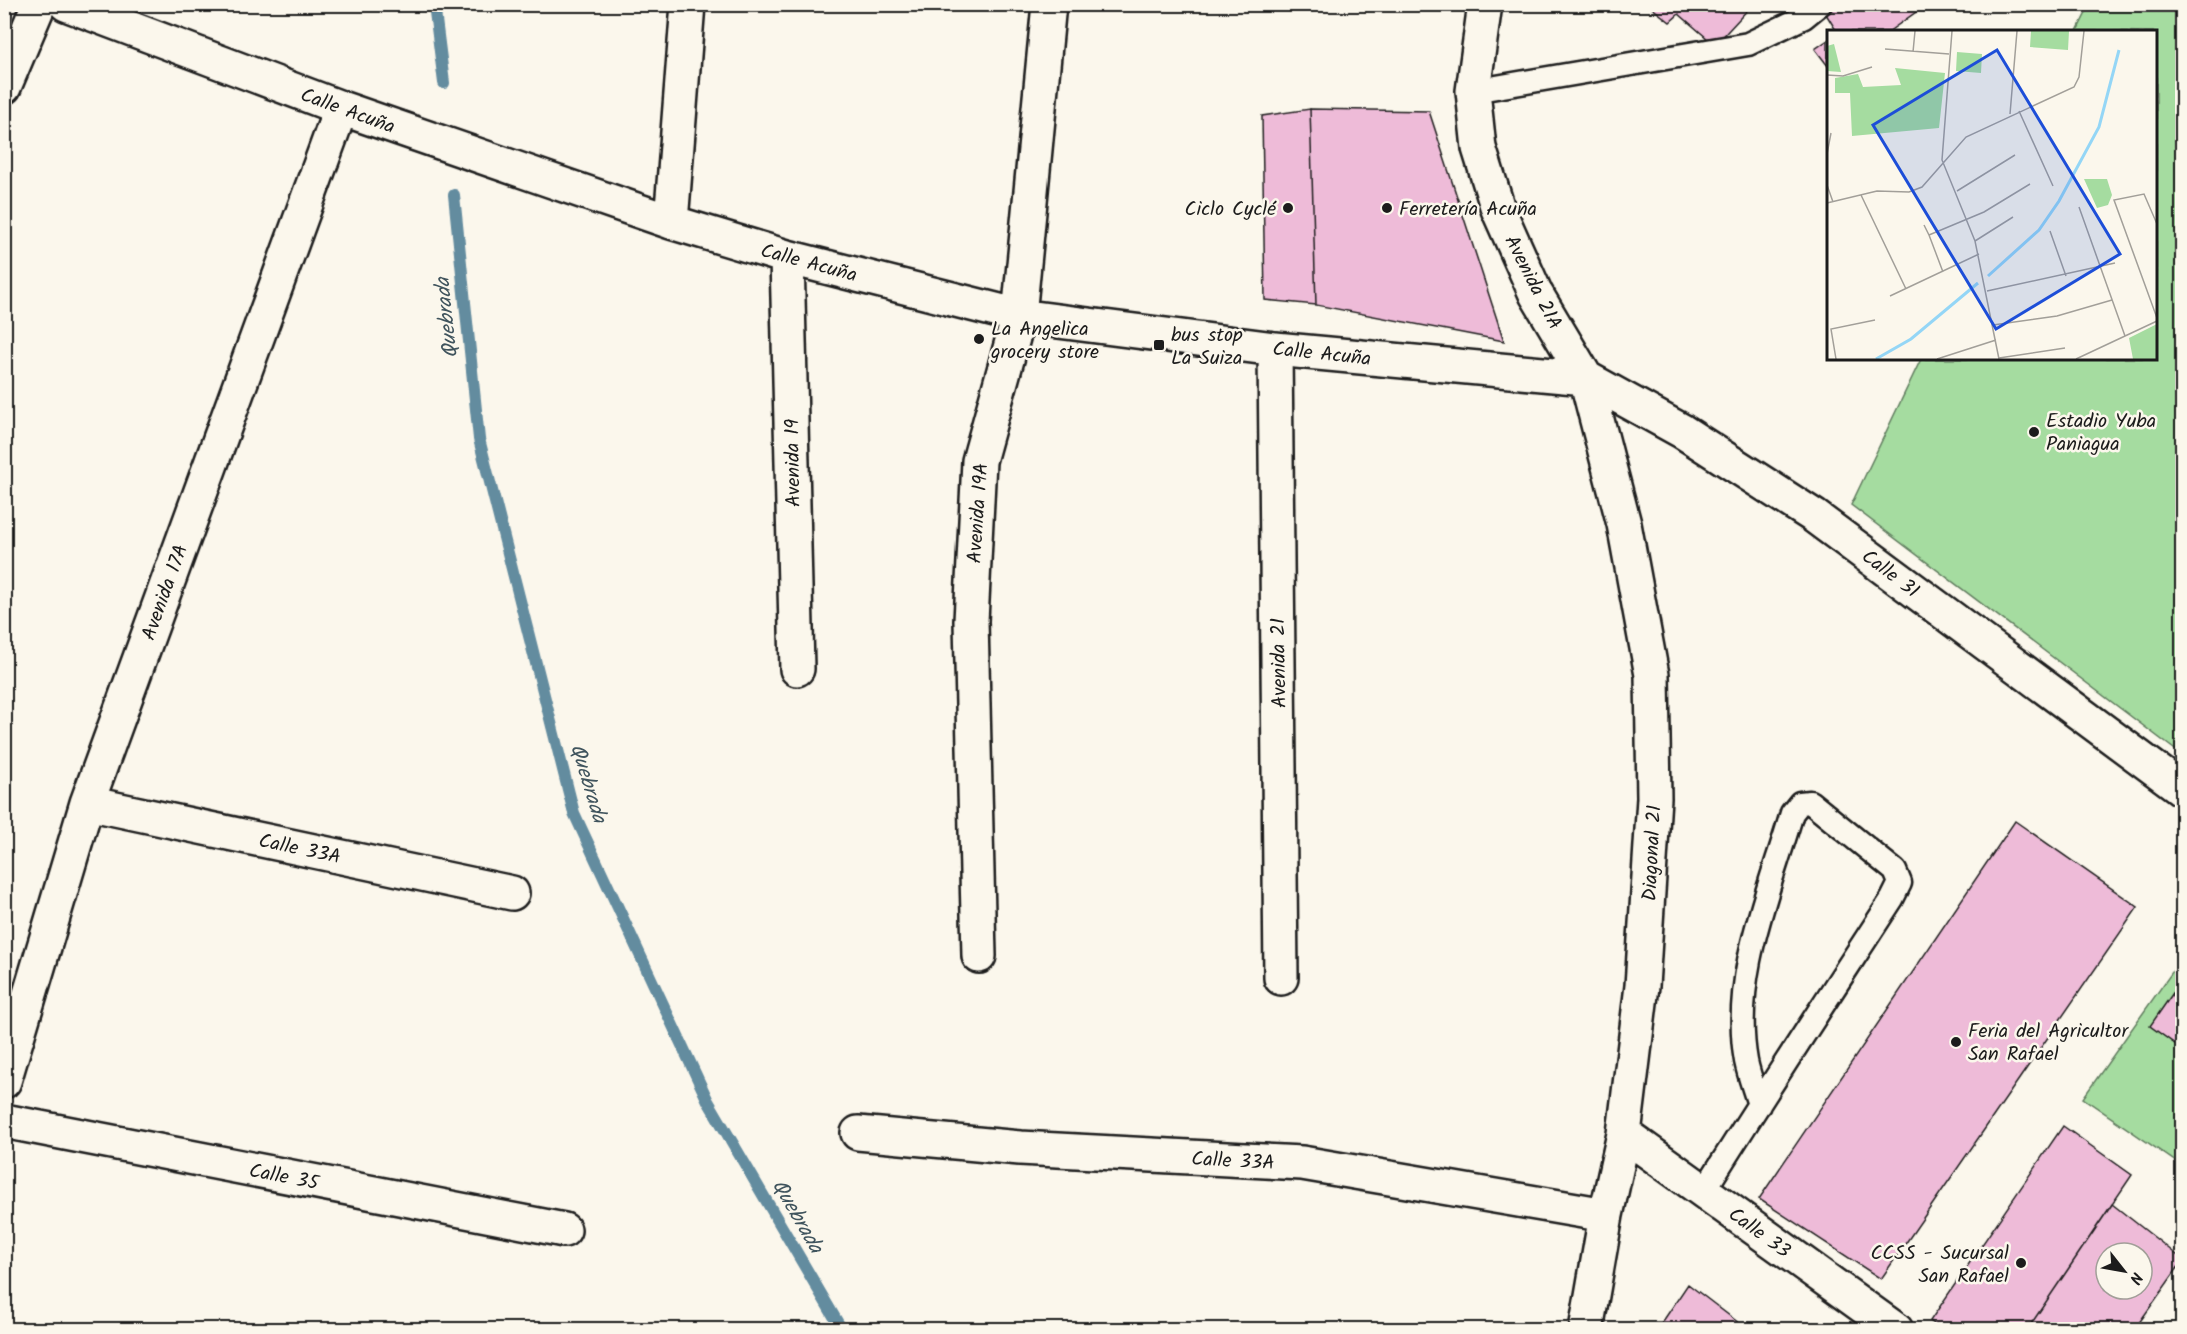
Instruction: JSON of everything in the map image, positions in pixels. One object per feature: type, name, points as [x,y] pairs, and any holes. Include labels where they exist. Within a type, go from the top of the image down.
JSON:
[{"type":"street","points":[[4,87],[39,4]]},
{"type":"street","name":"Calle Acuña","points":[[66,4],[341,108],[671,222],[787,256],[1019,315],[1275,349],[1586,378]]},
{"type":"street","points":[[671,222],[688,4]]},
{"type":"street","name":"Avenida 19A","points":[[979,956],[971,621],[979,461],[1019,315],[1049,4]]},
{"type":"street","name":"Avenida 21A","points":[[1485,4],[1473,91],[1479,148],[1498,209],[1536,294],[1586,378]]},
{"type":"street","name":"Avenida 17A","points":[[4,1082],[87,803],[341,108]]},
{"type":"street","name":"Avenida 19","points":[[787,256],[797,669]]},
{"type":"street","name":"Avenida 21","points":[[1275,349],[1281,978]]},
{"type":"street","name":"Calle 31","points":[[1586,378],[1682,431],[1814,516],[2182,789]]},
{"type":"street","name":"Diagonal 21","points":[[1586,378],[1624,524],[1652,675],[1654,798],[1642,986],[1624,1134],[1606,1215],[1586,1329]]},
{"type":"street","name":"Calle 33A","points":[[87,803],[512,893]]},
{"type":"street","name":"Calle 35","points":[[4,1121],[564,1230]]},
{"type":"street","name":"Calle 33A","points":[[858,1133],[1020,1148],[1302,1163],[1606,1215]]},
{"type":"street","name":"Calle 33","points":[[1624,1134],[1896,1329]]},
{"type":"lane","points":[[1473,91],[1748,44],[1804,18],[1820,4]]},
{"type":"lane","points":[[1704,1191],[1760,1105],[1900,884],[1895,870],[1810,802],[1800,803],[1792,813],[1746,972],[1742,1018],[1746,1062],[1760,1105]]},
{"type":"green space","name":"Estadio Yuba Paniagua","points":[[2090,5],[2182,5],[2182,755],[1851,505],[1921,360],[2157,360],[2157,30],[2078,30]]},
{"type":"green space","points":[[2182,958],[2182,1166],[2083,1098]]},
{"type":"building","points":[[1647,4],[1753,4],[1715,45],[1679,14],[1670,22]]},
{"type":"building","points":[[1840,4],[1864,4],[1868,10],[1876,4],[1910,4],[1916,12],[1891,30],[1836,30],[1826,14]]},
{"type":"building","points":[[1827,41],[1827,65],[1815,49]]},
{"type":"building","name":"Ferretería Acuña","points":[[1310,109],[1429,111],[1504,341],[1316,305]]},
{"type":"building","name":"Ciclo Cyclé","points":[[1310,109],[1316,305],[1265,300],[1262,116]]},
{"type":"building","name":"Feria del Agricultor San Rafael","points":[[2015,821],[2138,907],[1881,1279],[1759,1199]]},
{"type":"building","points":[[2182,980],[2182,1049],[2150,1026]]},
{"type":"building","name":"CCSS - Sucursal San Rafael","points":[[2063,1126],[2132,1175],[2027,1330],[1943,1330],[1930,1321]]},
{"type":"building","points":[[2112,1204],[2182,1259],[2182,1262],[2134,1330],[2027,1330]]},
{"type":"building","points":[[1688,1284],[1748,1330],[1657,1330]]},
{"type":"waterway","name":"Quebrada","points":[[434,4],[444,83]]},
{"type":"waterway","name":"Quebrada","points":[[454,195],[479,439],[574,813],[708,1101],[842,1330]]},
{"type":"place","name":"Ciclo Cyclé","points":[[1288,208]]},
{"type":"place","name":"Ferretería Acuña","points":[[1387,208]]},
{"type":"place","name":"La Angelica grocery store","points":[[979,339]]},
{"type":"place","name":"bus stop La Suiza","points":[[1159,345]]},
{"type":"place","name":"Estadio Yuba Paniagua","points":[[2034,432]]},
{"type":"place","name":"Feria del Agricultor San Rafael","points":[[1956,1042]]},
{"type":"place","name":"CCSS - Sucursal San Rafael","points":[[2021,1263]]}]
